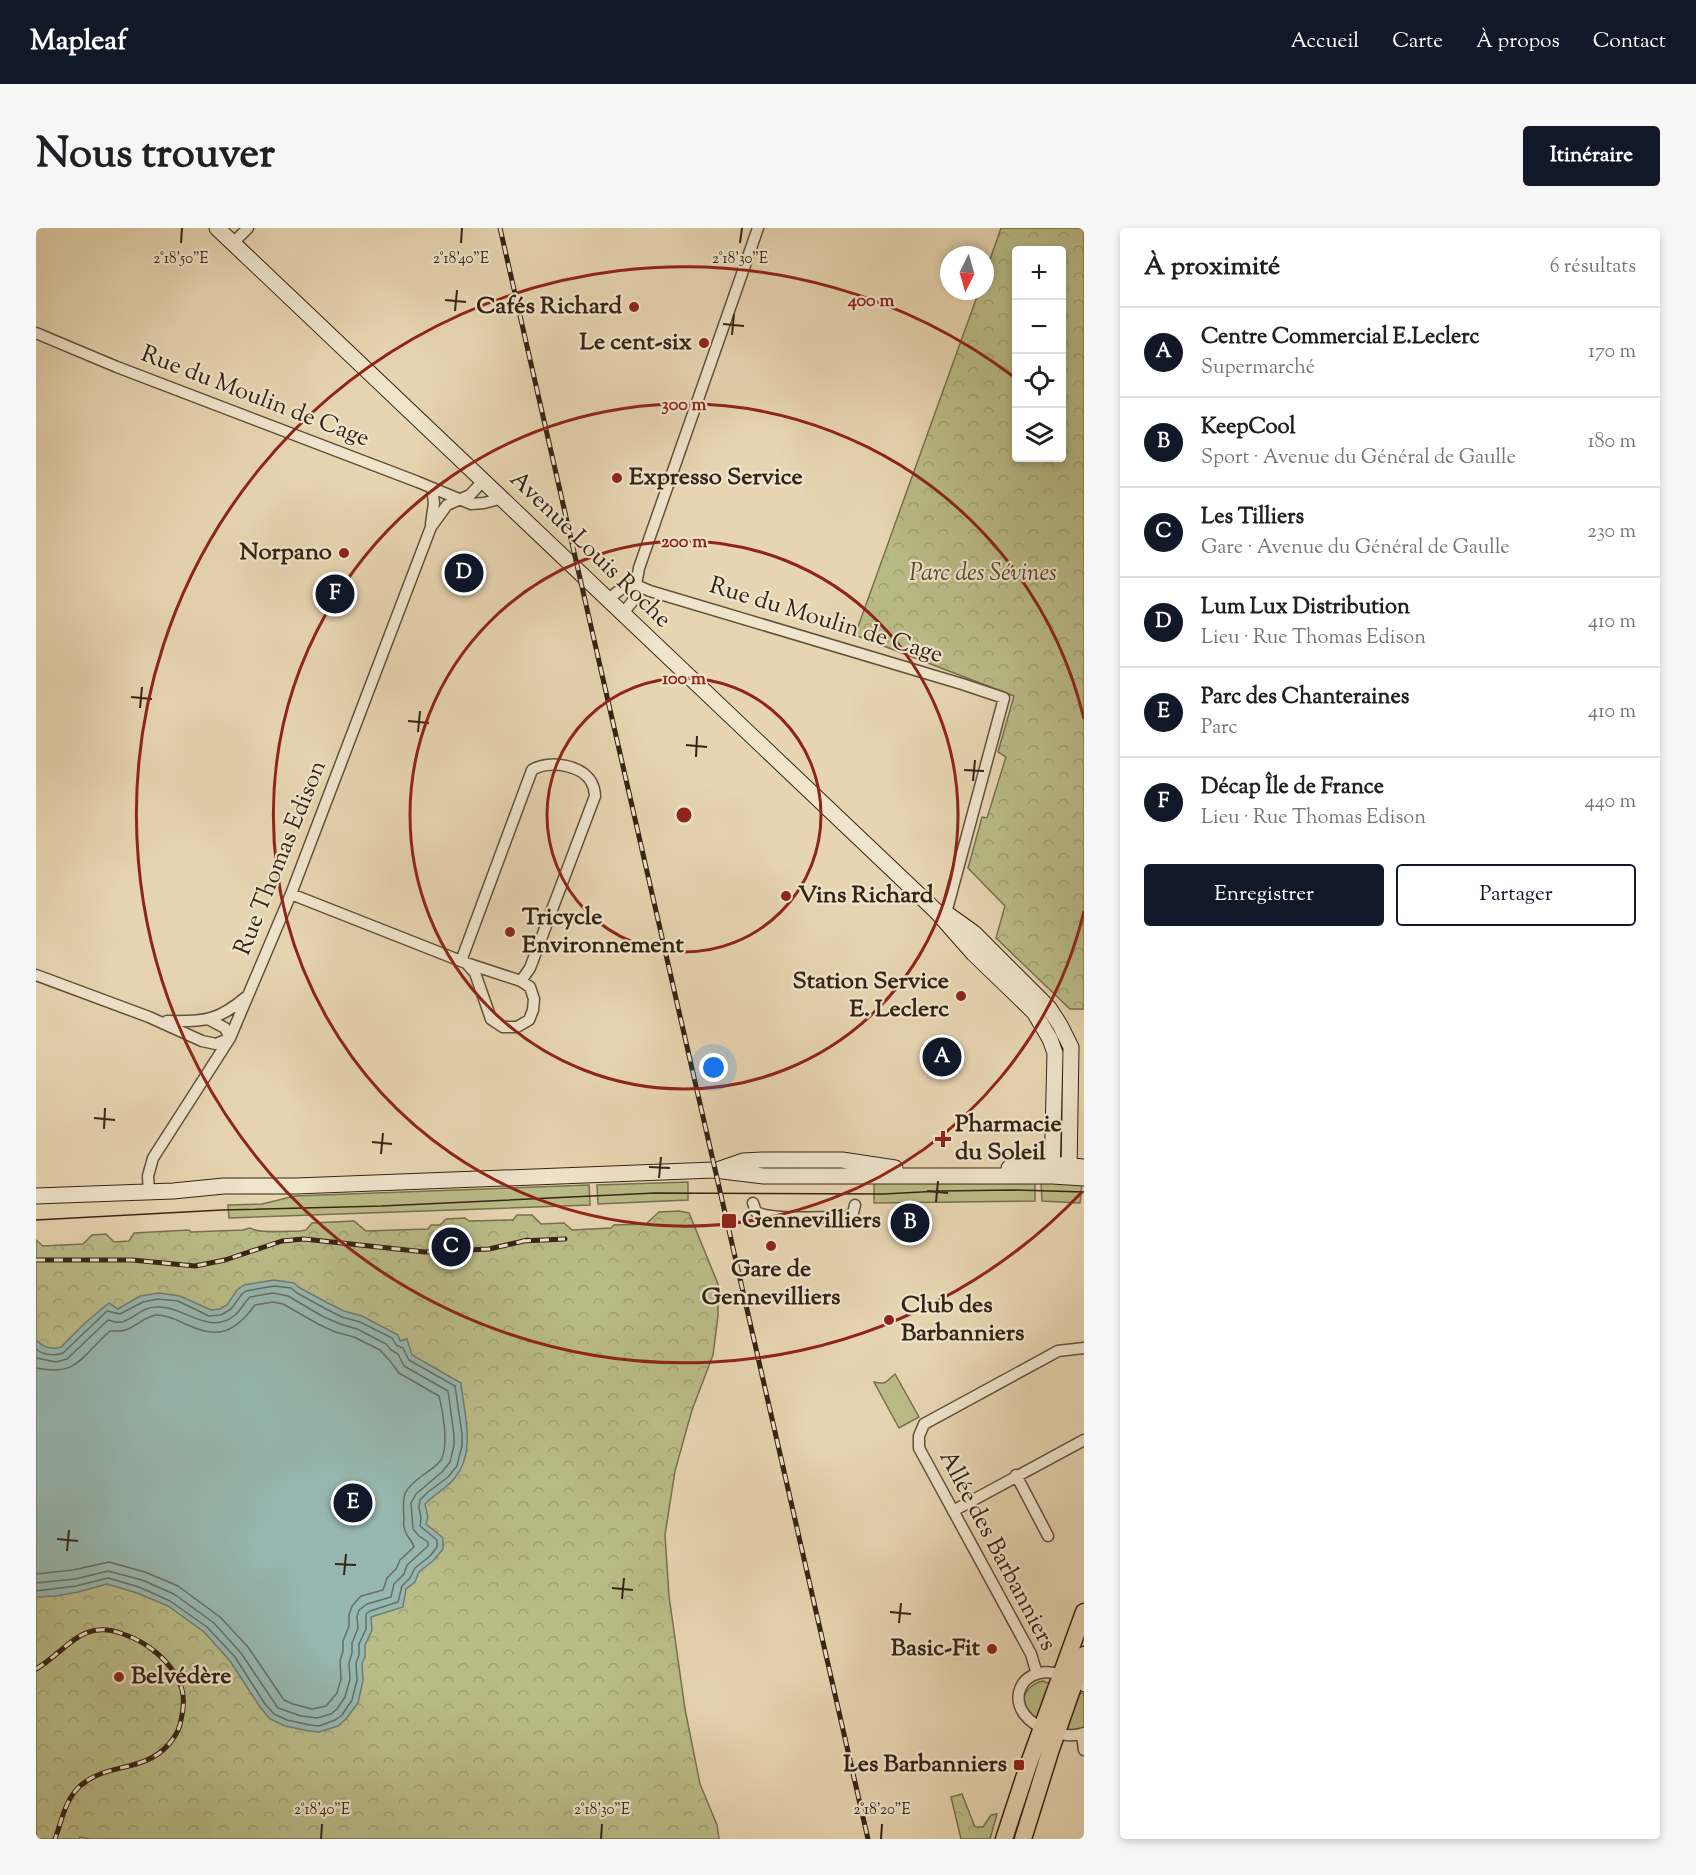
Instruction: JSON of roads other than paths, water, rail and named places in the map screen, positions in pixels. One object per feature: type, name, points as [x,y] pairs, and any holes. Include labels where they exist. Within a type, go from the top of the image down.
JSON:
[{"type":"main road","name":"Avenue Louis Roche","points":[[217,228],[930,905],[974,954],[1034,1012],[1050,1039],[1055,1053],[1052,1170]]},
{"type":"main road","name":"Avenue Louis Roche","points":[[930,905],[946,913],[974,933],[1049,1008],[1060,1025],[1071,1047],[1076,1172]]},
{"type":"main road","points":[[36,1196],[149,1191],[224,1195],[266,1194],[296,1186],[750,1168],[1003,1168],[1076,1172]]},
{"type":"main road","points":[[1074,1681],[1084,1612]]},
{"type":"main road","points":[[1004,1839],[1084,1655]]},
{"type":"main road","points":[[1023,1839],[1049,1731]]},
{"type":"street","points":[[233,243],[248,228]]},
{"type":"street","points":[[623,613],[637,593],[639,568],[758,228]]},
{"type":"street","name":"Rue du Moulin de Cage","points":[[36,333],[147,379],[471,504],[503,498]]},
{"type":"street","points":[[460,499],[470,495],[484,480]]},
{"type":"street","name":"Rue Thomas Edison","points":[[431,527],[434,503],[432,488]]},
{"type":"street","name":"Rue Thomas Edison","points":[[149,1191],[148,1176],[153,1158],[230,1038],[249,995],[291,894],[431,527],[444,508],[460,499]]},
{"type":"street","points":[[608,598],[624,587],[636,585]]},
{"type":"street","name":"Rue du Moulin de Cage","points":[[636,585],[1004,698],[946,913]]},
{"type":"street","points":[[464,962],[532,770],[539,765],[557,764],[575,769],[589,778],[594,787],[595,796],[530,968],[521,981]]},
{"type":"street","points":[[291,894],[464,962],[521,981],[530,987],[534,999],[534,1010],[529,1020],[517,1027],[503,1028],[491,1019],[475,973],[464,962]]},
{"type":"street","points":[[36,975],[161,1021],[202,1041],[216,1044],[230,1038],[225,1028],[210,1020]]},
{"type":"street","points":[[161,1021],[210,1020],[229,1011],[249,995]]},
{"type":"street","points":[[202,1041],[212,1066]]},
{"type":"street","points":[[753,1203],[756,1212],[765,1216],[846,1216],[853,1213],[855,1205]]},
{"type":"street","name":"Allée des Barbanniers","points":[[1037,1674],[1031,1654],[919,1448],[919,1436],[924,1425],[1058,1351],[1084,1348]]},
{"type":"street","points":[[953,1511],[1084,1440]]},
{"type":"street","points":[[1016,1475],[1048,1536]]},
{"type":"street","points":[[1074,1681],[1047,1672],[1028,1678],[1020,1687],[1019,1706],[1028,1720],[1049,1731],[1070,1735],[1083,1734],[1084,1750]]},
{"type":"water","points":[[274,1280],[294,1283],[344,1311],[362,1316],[398,1335],[400,1341],[407,1339],[412,1355],[461,1383],[466,1420],[467,1445],[461,1468],[451,1483],[425,1504],[428,1517],[426,1524],[443,1538],[443,1549],[419,1572],[415,1582],[406,1589],[403,1607],[371,1617],[372,1630],[365,1645],[365,1657],[362,1663],[363,1680],[358,1703],[338,1726],[319,1732],[285,1726],[270,1719],[230,1661],[204,1632],[168,1606],[107,1584],[78,1592],[36,1597],[36,1340],[48,1347],[61,1347],[109,1303],[118,1309],[140,1296],[159,1293],[180,1296],[211,1310],[220,1309],[227,1305],[237,1290],[244,1285]]},
{"type":"tram line","points":[[36,1220],[222,1210],[382,1206],[655,1193],[884,1194],[1013,1190],[1084,1192]]},
{"type":"railway","points":[[500,228],[868,1839]]},
{"type":"railway","points":[[36,1260],[132,1260],[195,1266],[225,1260],[282,1241],[304,1239],[425,1252],[489,1249],[528,1240]]},
{"type":"railway","points":[[522,1241],[565,1239]]},
{"type":"railway","points":[[36,1669],[85,1633],[108,1630],[132,1637],[157,1653],[176,1675],[182,1688],[183,1710],[180,1726],[169,1744],[148,1759],[102,1773],[80,1786],[67,1804],[55,1839]]},
{"type":"place","name":"Cafés Richard","points":[[634,307]]},
{"type":"place","name":"Le cent-six","points":[[704,343]]},
{"type":"place","name":"Expresso Service","points":[[617,478]]},
{"type":"place","name":"Norpano","points":[[344,553]]},
{"type":"place","name":"Lum Lux Distribution","points":[[464,573]]},
{"type":"place","name":"Décap Île de France","points":[[335,594]]},
{"type":"place","name":"Vins Richard","points":[[786,896]]},
{"type":"place","name":"Tricycle Environnement","points":[[510,932]]},
{"type":"place","name":"Station Service E. Leclerc","points":[[961,996]]},
{"type":"place","name":"Centre Commercial E.Leclerc","points":[[942,1057]]},
{"type":"place","name":"Pharmacie du Soleil","points":[[943,1139]]},
{"type":"place","name":"Gennevilliers","points":[[729,1221]]},
{"type":"place","name":"KeepCool","points":[[910,1223]]},
{"type":"place","name":"Gare de Gennevilliers","points":[[771,1246]]},
{"type":"place","name":"Les Tilliers","points":[[451,1247]]},
{"type":"place","name":"Club des Barbanniers","points":[[889,1320]]},
{"type":"place","name":"Parc des Chanteraines","points":[[353,1503]]},
{"type":"place","name":"Basic-Fit","points":[[992,1649]]},
{"type":"place","name":"Belvédère","points":[[119,1677]]},
{"type":"place","name":"Les Barbanniers","points":[[1019,1765]]},
{"type":"park label","name":"Parc des Sévines","points":[[983,574]]}]
